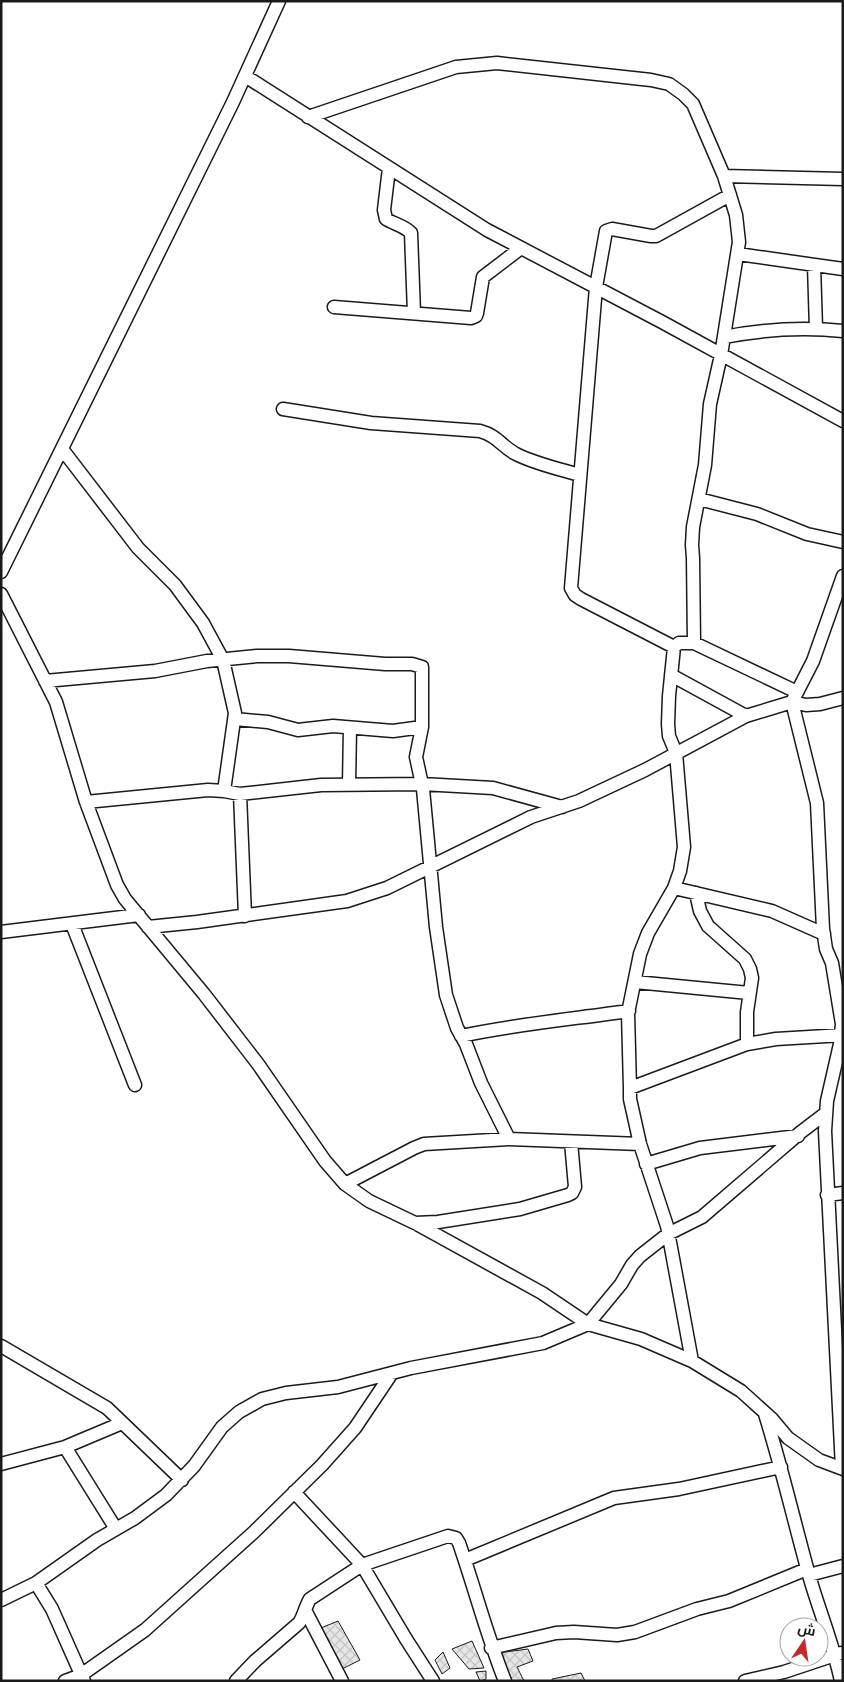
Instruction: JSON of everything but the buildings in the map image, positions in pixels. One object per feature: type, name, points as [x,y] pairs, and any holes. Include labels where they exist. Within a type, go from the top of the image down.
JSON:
[{"type":"street","points":[[1,572],[279,1]]},
{"type":"street","points":[[308,117],[456,67],[497,63],[651,80],[670,84],[693,104],[724,176],[736,215],[739,242],[721,355],[710,404],[705,465],[693,527],[694,642]]},
{"type":"street","points":[[244,76],[488,230],[843,422]]},
{"type":"street","points":[[389,168],[384,210],[386,219],[406,228],[411,233],[414,313]]},
{"type":"street","points":[[724,176],[843,179]]},
{"type":"street","points":[[674,646],[581,599],[575,595],[571,588],[596,287],[606,231],[612,229],[656,236],[730,195]]},
{"type":"street","points":[[334,307],[471,318],[476,316],[483,277],[521,248]]},
{"type":"street","points":[[738,254],[843,269]]},
{"type":"street","points":[[814,265],[816,329]]},
{"type":"street","points":[[724,337],[759,330],[816,329],[843,331]]},
{"type":"street","points":[[283,409],[384,424],[480,431],[497,437],[508,449],[525,458],[580,475]]},
{"type":"street","points":[[62,449],[138,548],[174,585],[203,623],[223,660],[233,698],[235,719],[224,791]]},
{"type":"street","points":[[699,499],[757,514],[807,534],[843,542]]},
{"type":"street","points":[[1,594],[56,702],[86,802],[117,885],[125,899],[204,994],[258,1064],[325,1161],[346,1184],[369,1201],[415,1223],[542,1292],[588,1324],[641,1339],[692,1360],[741,1391],[765,1412],[788,1438],[819,1460],[842,1469],[828,1195],[826,1113],[842,1035],[842,1024],[832,963],[826,949],[824,934],[816,803],[794,697],[813,661],[843,576]]},
{"type":"street","points":[[674,646],[679,643],[694,642],[806,705],[820,704],[843,698]]},
{"type":"street","points":[[674,646],[668,724],[669,736],[676,753],[684,847],[680,871],[674,888],[648,933],[640,954],[629,1011],[630,1099],[640,1144],[668,1234],[692,1360]]},
{"type":"street","points":[[45,682],[155,671],[223,660],[289,656],[419,666],[422,672],[422,728],[416,757],[422,784],[436,927],[446,996],[456,1028],[466,1044],[481,1083],[509,1139]]},
{"type":"street","points":[[671,675],[746,716]]},
{"type":"street","points":[[148,927],[245,916],[347,901],[386,888],[531,817],[579,801],[645,770],[746,716],[794,697]]},
{"type":"street","points":[[235,719],[268,722],[298,730],[333,726],[393,731],[422,728]]},
{"type":"street","points":[[349,785],[350,728]]},
{"type":"street","points":[[86,802],[190,792],[224,791],[240,794],[321,785],[422,784],[493,788],[562,807]]},
{"type":"street","points":[[240,794],[245,916]]},
{"type":"street","points":[[674,888],[772,911],[824,934]]},
{"type":"street","points":[[696,893],[700,910],[708,926],[745,959],[750,969],[752,978],[746,1012],[747,1044]]},
{"type":"street","points":[[1,932],[139,916]]},
{"type":"street","points":[[72,924],[136,1085]]},
{"type":"street","points":[[635,982],[749,993]]},
{"type":"street","points":[[461,1036],[526,1023],[548,1022],[629,1011]]},
{"type":"street","points":[[630,1088],[747,1044],[776,1039],[842,1035]]},
{"type":"street","points":[[1,1600],[36,1583],[97,1540],[135,1518],[182,1480],[222,1427],[239,1412],[262,1399],[286,1393],[338,1387],[392,1373],[543,1343],[588,1324],[621,1284],[632,1265],[640,1256],[668,1234],[702,1216],[826,1113]]},
{"type":"street","points":[[646,1164],[700,1148],[798,1136]]},
{"type":"street","points":[[346,1184],[424,1144],[509,1139],[640,1144]]},
{"type":"street","points":[[415,1223],[438,1222],[520,1209],[572,1193],[575,1187],[571,1142]]},
{"type":"street","points":[[828,1195],[843,1193]]},
{"type":"street","points":[[1,1346],[107,1408],[182,1480]]},
{"type":"street","points":[[65,1681],[83,1678],[145,1630],[254,1532],[355,1428],[392,1373]]},
{"type":"street","points":[[765,1412],[808,1572],[839,1654],[841,1681]]},
{"type":"street","points":[[1,1464],[65,1447],[122,1423]]},
{"type":"street","points":[[65,1447],[116,1529]]},
{"type":"street","points":[[465,1560],[614,1498],[679,1489],[781,1468]]},
{"type":"street","points":[[294,1492],[362,1565],[433,1681]]},
{"type":"street","points":[[236,1681],[255,1660],[299,1624],[304,1617],[310,1599],[362,1565],[448,1536],[456,1538],[465,1560],[492,1648],[505,1681]]},
{"type":"street","points":[[492,1648],[556,1633],[574,1632],[616,1635],[635,1632],[697,1609],[729,1601],[808,1572],[843,1566]]},
{"type":"street","points":[[36,1583],[52,1609],[83,1678]]},
{"type":"street","points":[[305,1610],[342,1681]]},
{"type":"street","points":[[746,1681],[784,1672],[839,1654]]}]
